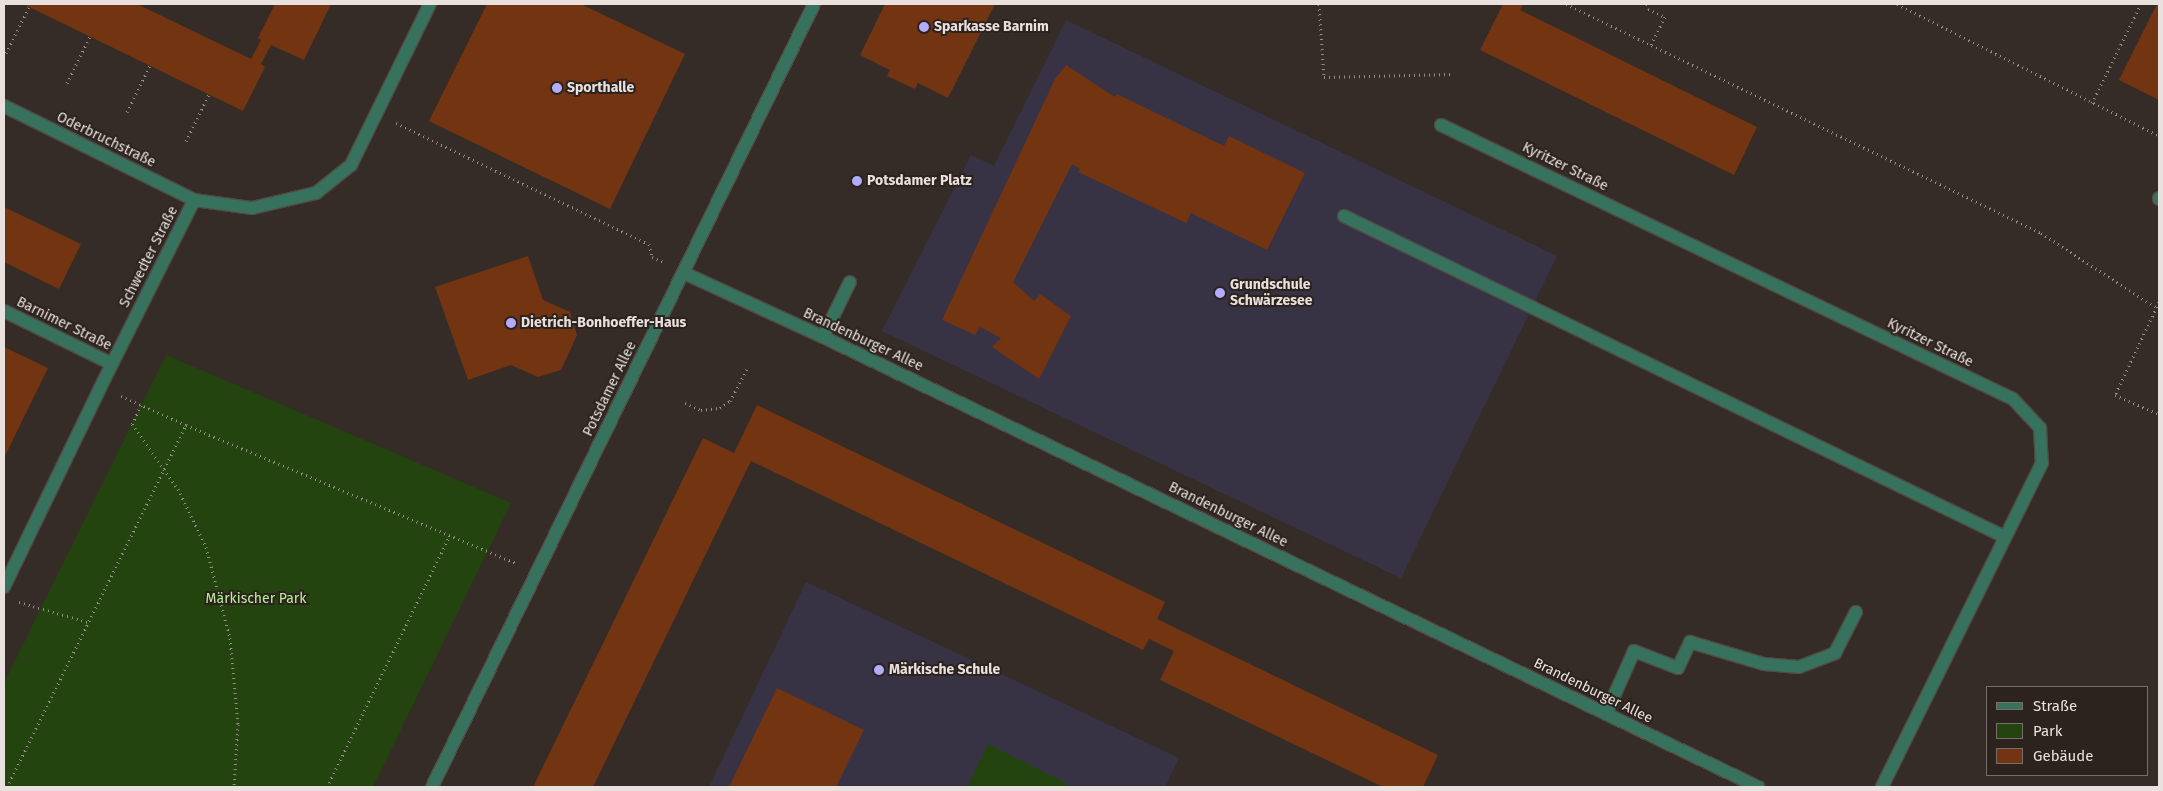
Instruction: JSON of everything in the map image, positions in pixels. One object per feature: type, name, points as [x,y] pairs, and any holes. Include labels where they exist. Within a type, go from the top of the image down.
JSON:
[{"type":"street","name":"Schwedter Straße","points":[[4,587],[101,386],[194,200],[252,208],[316,193],[351,165],[430,4]]},
{"type":"street","name":"Potsdamer Allee","points":[[432,787],[814,4]]},
{"type":"street","name":"Oderbruchstraße","points":[[4,106],[194,200]]},
{"type":"street","name":"Kyritzer Straße","points":[[1441,125],[2013,399],[2040,428],[2042,463],[1882,787]]},
{"type":"street","points":[[1344,216],[2005,537]]},
{"type":"street","name":"Brandenburger Allee","points":[[684,273],[823,337],[1758,787]]},
{"type":"street","points":[[823,337],[850,282]]},
{"type":"street","name":"Barnimer Straße","points":[[4,311],[112,364]]},
{"type":"street","points":[[1606,714],[1634,651],[1678,668],[1690,642],[1764,664],[1799,667],[1835,653],[1856,612]]},
{"type":"path","points":[[1319,4],[1324,77],[1454,74]]},
{"type":"path","points":[[1566,4],[2042,233],[2157,308]]},
{"type":"path","points":[[1646,4],[1648,8],[1664,17],[1651,45]]},
{"type":"path","points":[[1897,4],[2159,136]]},
{"type":"path","points":[[2092,103],[2142,4]]},
{"type":"path","points":[[6,53],[29,7]]},
{"type":"path","points":[[67,83],[90,36]]},
{"type":"path","points":[[127,112],[150,65]]},
{"type":"path","points":[[186,141],[209,94]]},
{"type":"path","points":[[377,114],[649,244],[652,257],[684,273]]},
{"type":"path","points":[[2159,302],[2115,395],[2159,414]]},
{"type":"path","points":[[685,403],[701,410],[720,408],[730,401],[748,367]]},
{"type":"path","points":[[101,386],[186,426],[536,572]]},
{"type":"path","points":[[141,405],[132,424],[178,489],[206,547],[230,638],[238,724],[234,787]]},
{"type":"path","points":[[7,787],[186,426]]},
{"type":"path","points":[[327,787],[450,535]]},
{"type":"path","points":[[13,600],[88,622]]},
{"type":"shaded area","name":"Grundschule Schwärzesee","points":[[1066,20],[1557,256],[1401,578],[882,331],[971,155],[994,166]]},
{"type":"shaded area","name":"Märkische Schule","points":[[806,582],[1179,758],[1165,787],[709,787]]},
{"type":"green space","name":"Märkischer Park","points":[[166,355],[511,503],[373,787],[4,787],[4,683]]},
{"type":"green space","points":[[988,744],[1068,784],[1067,787],[967,787]]},
{"type":"building","points":[[23,4],[137,4],[251,59],[261,40],[258,38],[275,4],[331,4],[304,60],[271,45],[261,64],[265,67],[243,111]]},
{"type":"building","name":"Sporthalle","points":[[487,4],[581,4],[685,54],[610,209],[429,121]]},
{"type":"building","points":[[885,4],[995,4],[948,98],[918,83],[915,89],[887,76],[890,70],[860,55]]},
{"type":"building","points":[[1503,4],[1523,4],[1520,10],[1757,127],[1734,175],[1480,50]]},
{"type":"building","points":[[2157,4],[2159,4],[2159,100],[2119,80]]},
{"type":"building","points":[[1066,65],[1115,97],[1117,94],[1224,146],[1229,136],[1305,173],[1267,250],[1191,213],[1186,223],[1078,172],[1080,169],[1072,164],[1013,282],[1034,301],[1040,294],[1071,316],[1039,379],[992,347],[1001,338],[980,327],[975,335],[942,320],[1055,79]]},
{"type":"building","points":[[4,207],[81,244],[59,289],[4,262]]},
{"type":"building","name":"Dietrich-Bonhoeffer-Haus","points":[[528,256],[543,300],[570,312],[577,335],[561,370],[538,377],[511,365],[468,380],[435,287]]},
{"type":"building","points":[[4,347],[48,368],[4,458]]},
{"type":"building","points":[[757,405],[1165,602],[1157,619],[1438,755],[1423,787],[1383,787],[1160,680],[1174,651],[1149,639],[1143,650],[751,461],[593,787],[533,787],[703,438],[734,453]]},
{"type":"building","points":[[777,688],[864,730],[836,787],[729,787]]},
{"type":"place","name":"Sparkasse Barnim","points":[[924,27]]},
{"type":"place","name":"Sporthalle","points":[[557,88]]},
{"type":"place","name":"Potsdamer Platz","points":[[857,181]]},
{"type":"place","name":"Grundschule Schwärzesee","points":[[1220,293]]},
{"type":"place","name":"Dietrich-Bonhoeffer-Haus","points":[[511,323]]},
{"type":"place","name":"Märkische Schule","points":[[879,670]]}]
